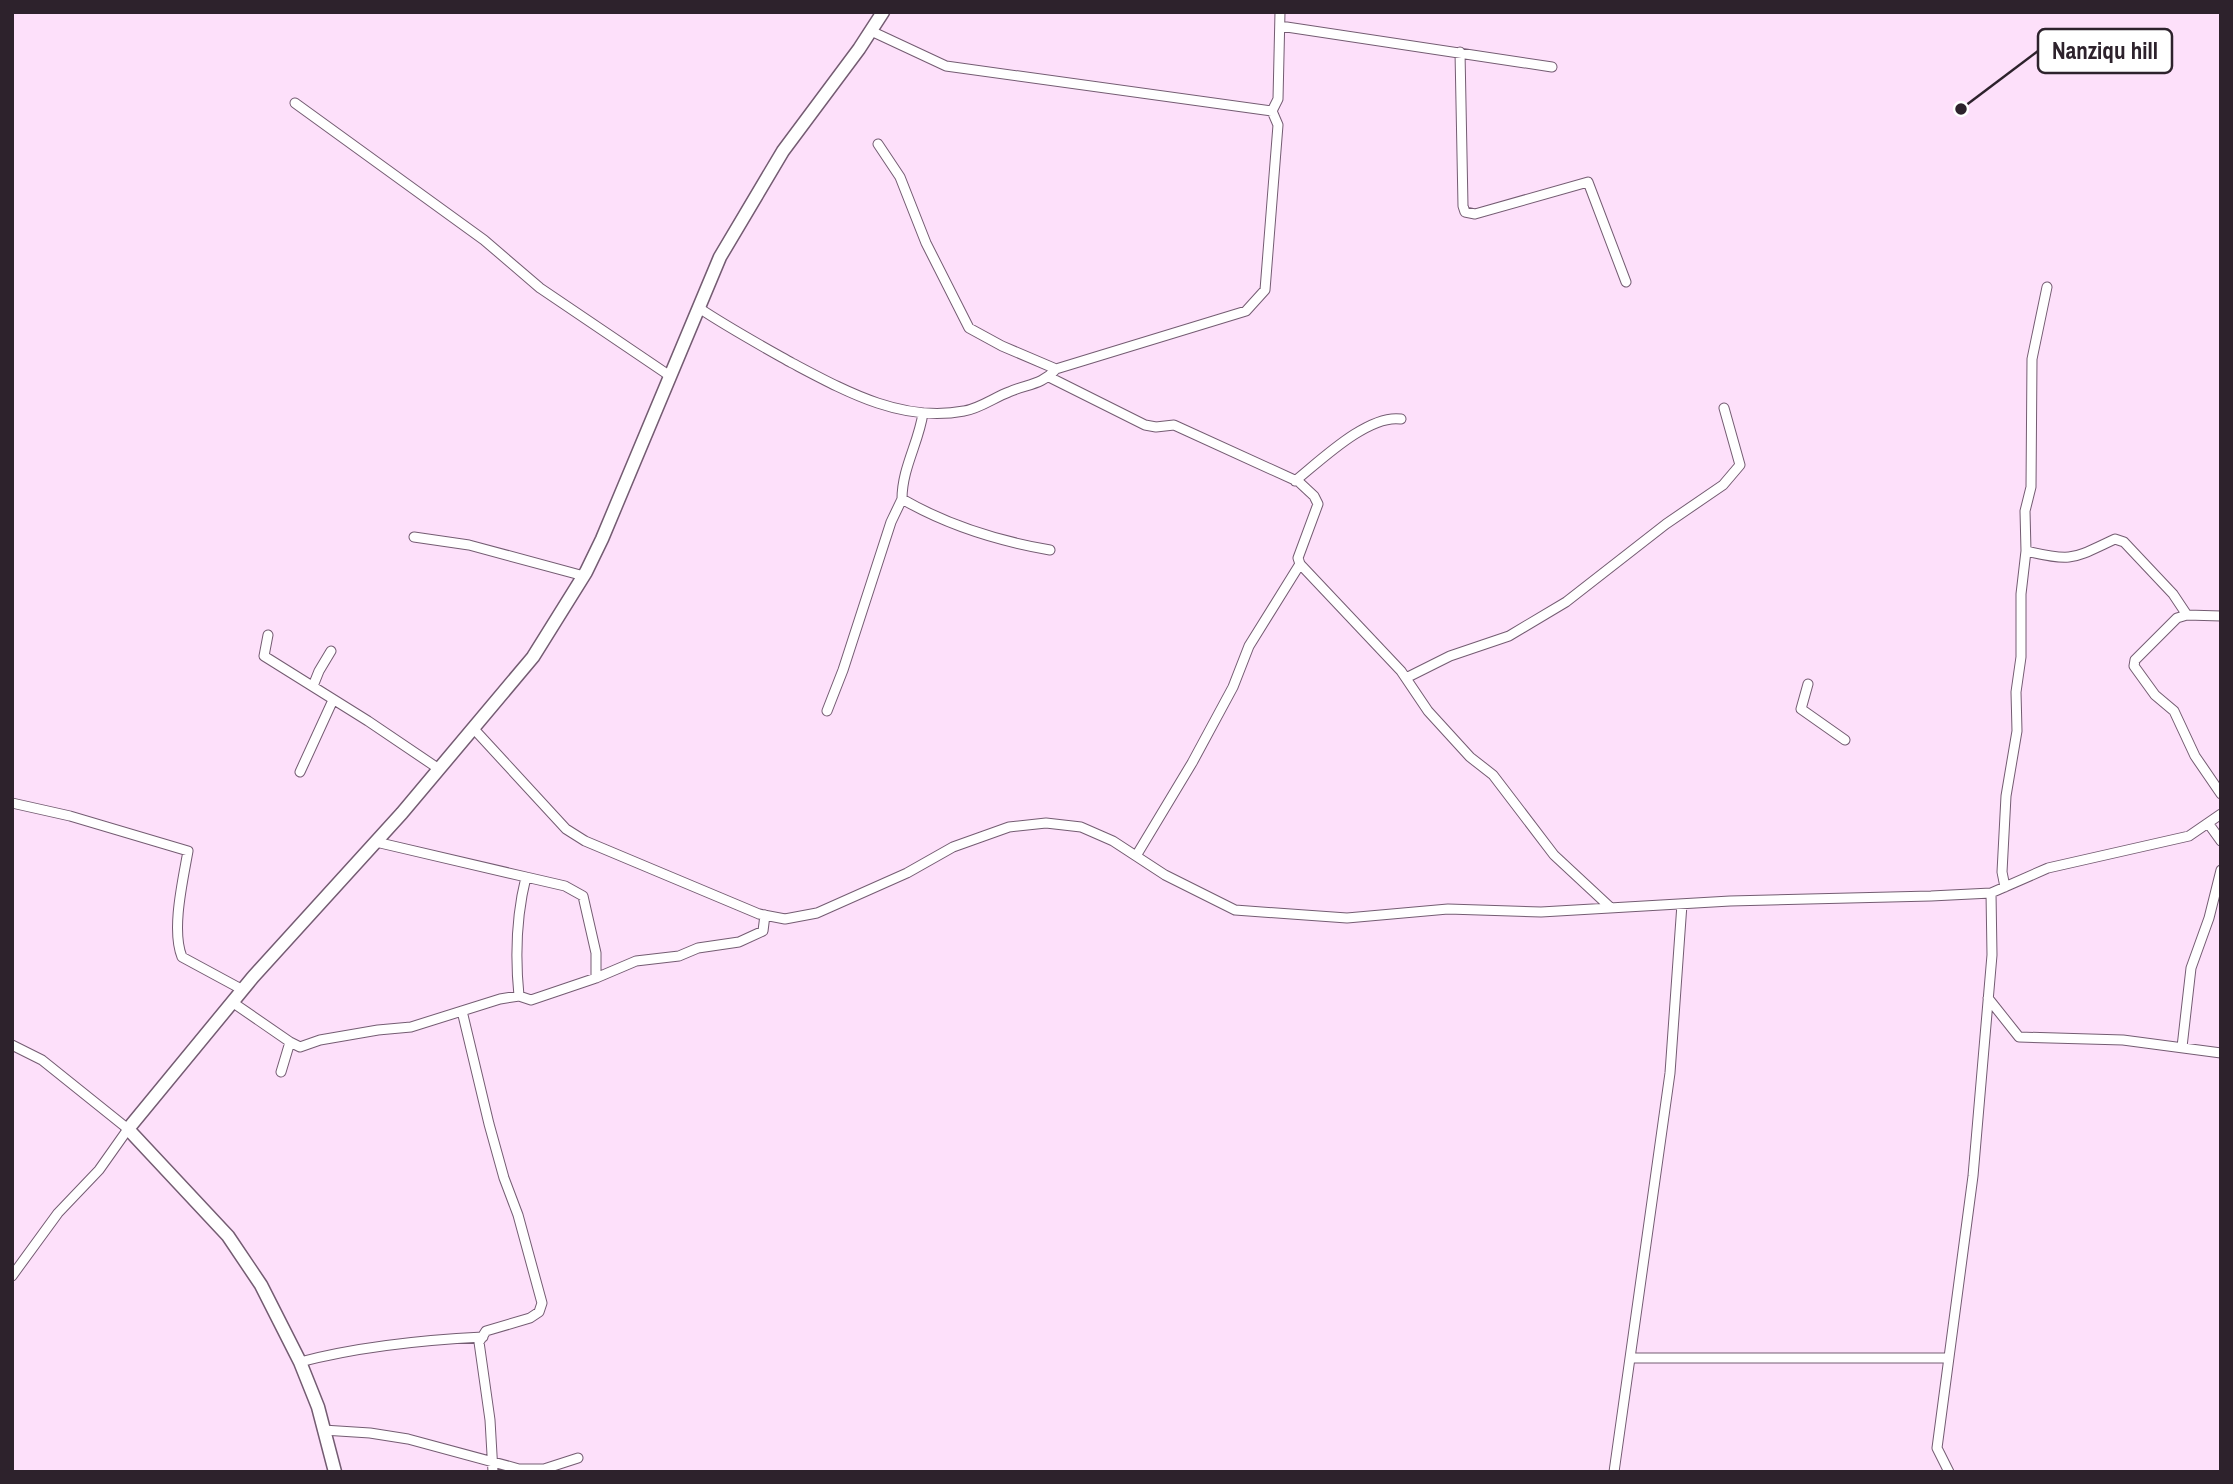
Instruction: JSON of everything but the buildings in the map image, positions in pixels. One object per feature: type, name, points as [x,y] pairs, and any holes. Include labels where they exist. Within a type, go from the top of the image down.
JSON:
[{"type":"street","points":[[12,1276],[58,1213],[99,1170],[128,1129],[232,1003],[376,842],[533,657],[584,576],[602,539],[720,257],[783,151],[883,12]]},
{"type":"street","points":[[1272,111],[1278,99],[1280,12]]},
{"type":"street","points":[[1280,26],[1552,67]]},
{"type":"street","points":[[871,31],[946,66],[1272,111]]},
{"type":"street","points":[[1460,52],[1465,212],[1475,214],[1588,182],[1626,282]]},
{"type":"street","points":[[295,103],[484,240],[540,288],[670,376]]},
{"type":"street","points":[[699,308],[732,330],[847,391],[878,404],[922,413],[968,411],[1019,387],[1047,380],[1052,373],[1246,311],[1265,290],[1279,125],[1272,111]]},
{"type":"street","points":[[878,144],[900,177],[926,243],[969,328],[1145,425],[1174,425],[1295,481],[1314,496],[1318,504],[1298,558],[1300,564],[1406,678],[1428,711],[1470,757],[1493,775],[1554,855],[1611,908]]},
{"type":"street","points":[[2005,887],[2002,872],[2006,796],[2017,732],[2016,692],[2021,657],[2021,594],[2026,551],[2025,511],[2031,487],[2032,359],[2047,287]]},
{"type":"street","points":[[1406,678],[1450,656],[1508,636],[1566,602],[1665,524],[1723,485],[1740,465],[1724,408]]},
{"type":"street","points":[[827,710],[843,670],[891,522],[902,499],[902,487],[911,453],[920,433],[922,413]]},
{"type":"street","points":[[1295,481],[1345,441],[1377,423],[1391,418],[1401,419]]},
{"type":"street","points":[[902,499],[990,538],[1050,550]]},
{"type":"street","points":[[414,537],[469,545],[584,576]]},
{"type":"street","points":[[2026,551],[2066,559],[2082,555],[2115,539],[2124,542],[2173,594],[2187,615]]},
{"type":"street","points":[[1136,856],[1233,687],[1250,646],[1300,564]]},
{"type":"street","points":[[2221,616],[2187,615],[2177,618],[2135,660],[2134,666],[2155,695],[2174,711],[2195,756],[2221,794]]},
{"type":"street","points":[[268,635],[264,656],[439,769]]},
{"type":"street","points":[[313,686],[331,651]]},
{"type":"street","points":[[1808,684],[1801,709],[1845,740]]},
{"type":"street","points":[[300,772],[333,699]]},
{"type":"street","points":[[473,728],[566,829],[585,841],[765,915],[785,919],[817,913],[907,873],[953,847],[1009,827],[1046,823],[1081,827],[1114,841],[1165,875],[1235,910],[1347,918],[1448,909],[1541,912],[1991,893],[2048,868],[2189,836],[2221,814]]},
{"type":"street","points":[[12,803],[70,816],[188,851],[179,921],[179,948],[182,957],[243,990]]},
{"type":"street","points":[[2208,823],[2221,841]]},
{"type":"street","points":[[376,842],[565,886],[583,896],[596,953],[596,978]]},
{"type":"street","points":[[2182,1047],[2191,968],[2209,919],[2221,870]]},
{"type":"street","points":[[519,996],[516,948],[520,902],[526,877]]},
{"type":"street","points":[[1949,1472],[1937,1448],[1973,1176],[1992,955],[1991,893]]},
{"type":"street","points":[[1614,1472],[1670,1073],[1682,904]]},
{"type":"street","points":[[232,1003],[300,1047],[320,1040],[411,1027],[500,999],[519,996],[531,1000],[636,961],[679,956],[698,948],[739,942],[762,931],[765,915]]},
{"type":"street","points":[[1988,998],[2019,1037],[2123,1040],[2221,1053]]},
{"type":"street","points":[[462,1011],[489,1124],[542,1303],[539,1312],[530,1318],[486,1331],[480,1342],[493,1472]]},
{"type":"street","points":[[281,1072],[290,1042]]},
{"type":"street","points":[[12,1045],[42,1060],[128,1129],[228,1236],[261,1285],[300,1362],[318,1408],[335,1472]]},
{"type":"street","points":[[300,1362],[341,1351],[407,1341],[483,1337]]},
{"type":"street","points":[[1630,1358],[1949,1358]]},
{"type":"street","points":[[323,1430],[408,1439],[519,1469],[544,1469],[578,1458]]},
{"type":"place","name":"Nanziqu hill","points":[[1961,109]]}]
